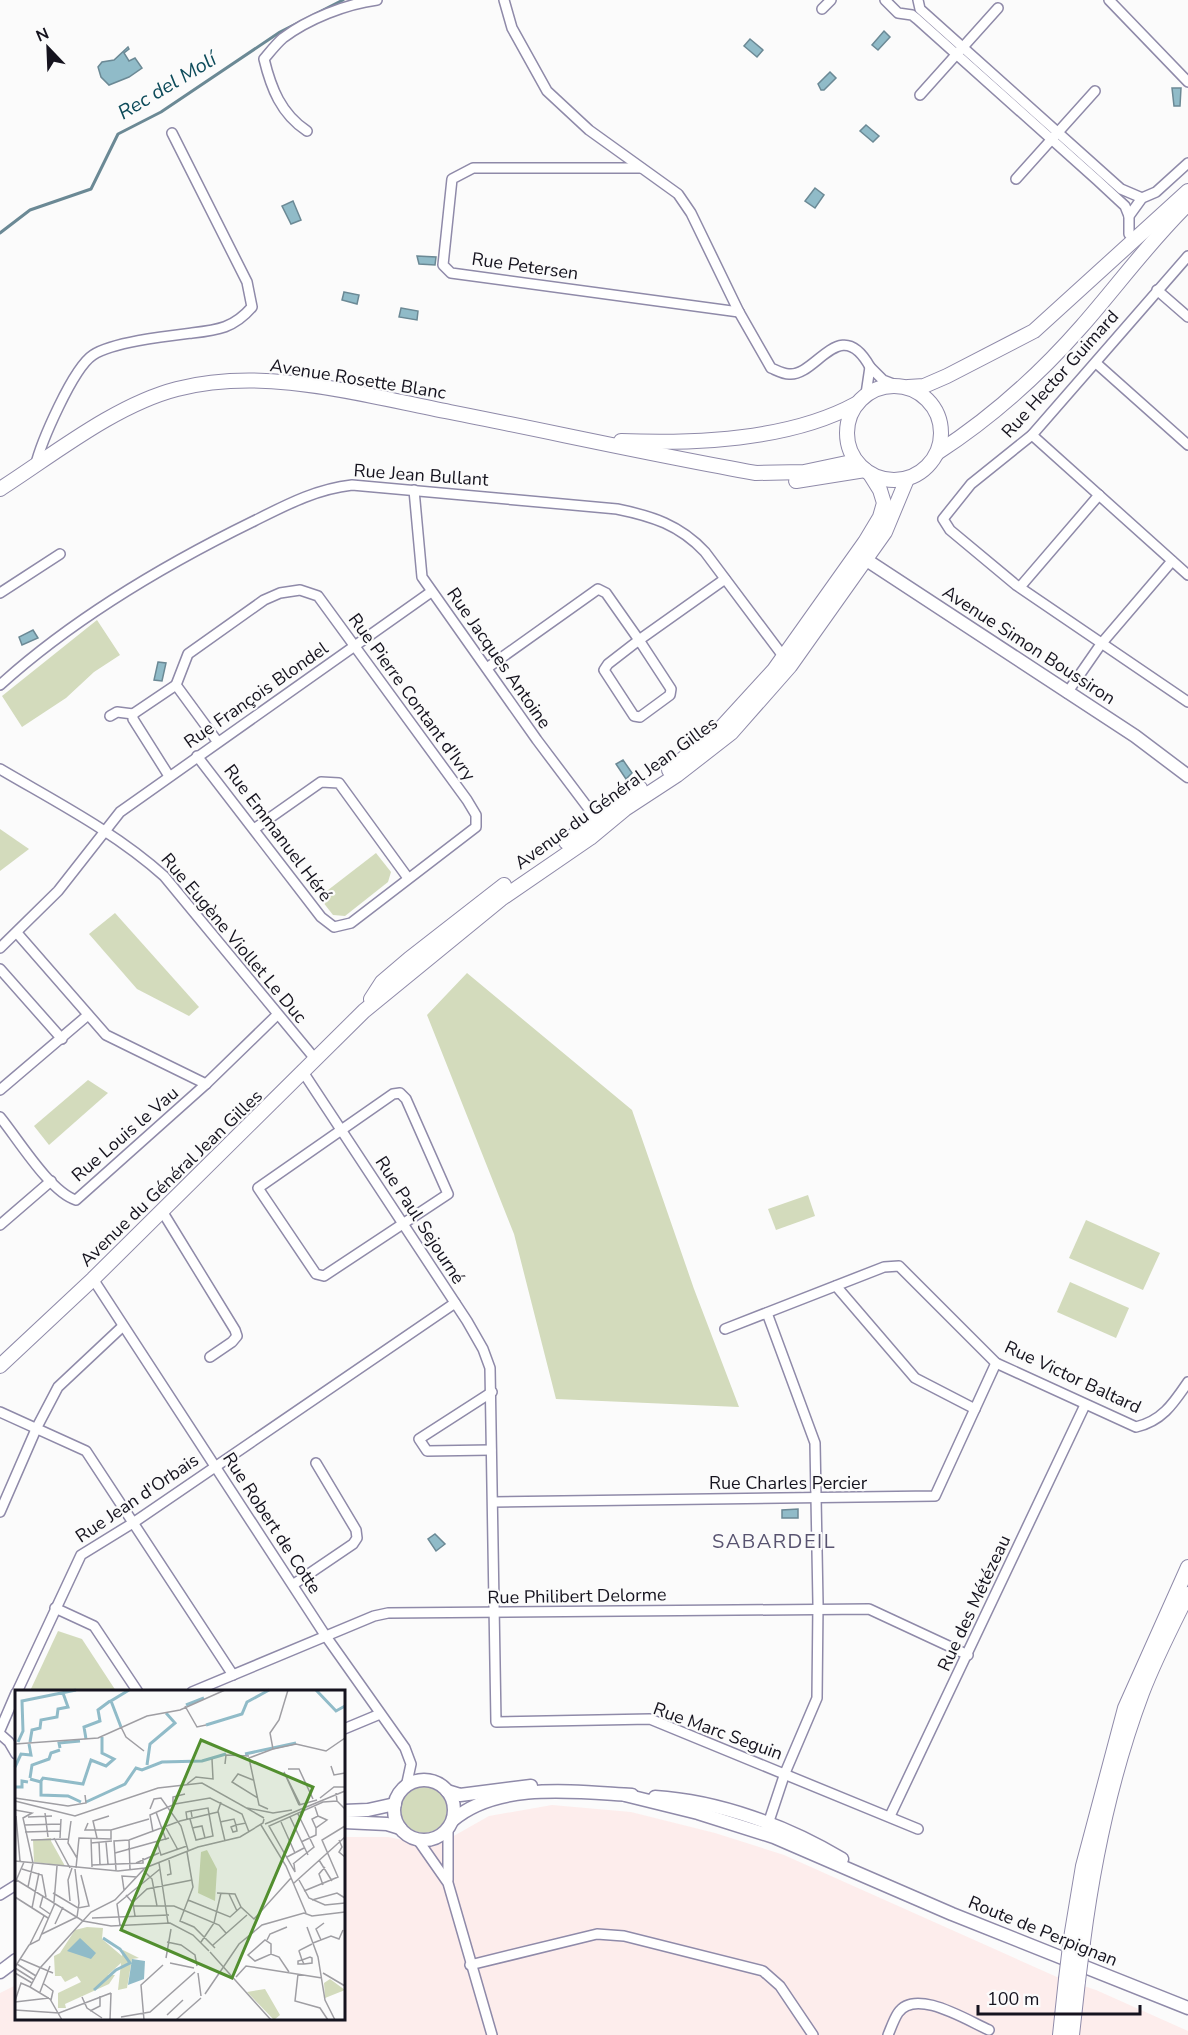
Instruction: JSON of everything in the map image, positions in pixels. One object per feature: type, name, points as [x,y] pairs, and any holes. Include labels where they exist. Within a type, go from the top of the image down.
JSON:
[{"type":"main road","points":[[1023,336],[1188,180]]},
{"type":"main road","points":[[1188,191],[1059,311],[1023,336],[924,386],[886,386],[861,399],[850,414],[847,432],[850,451],[864,468],[882,479],[907,479],[925,469],[937,453],[1010,399],[1048,363],[1163,228],[1188,204]]},
{"type":"main road","name":"Avenue Rosette Blanc","points":[[0,489],[124,411],[149,399],[204,383],[234,380],[309,386],[756,473],[864,468]]},
{"type":"main road","points":[[902,386],[928,399],[940,419],[941,442],[937,453]]},
{"type":"main road","name":"Avenue Rosette Blanc","points":[[592,440],[630,441],[740,436],[810,424],[832,417],[861,399]]},
{"type":"main road","name":"Avenue du Général Jean Gilles","points":[[0,1366],[93,1279],[364,1011],[599,821],[713,749],[762,700],[880,517],[884,503],[880,490],[864,468]]},
{"type":"main road","name":"Avenue du Général Jean Gilles","points":[[787,662],[892,521],[907,479]]},
{"type":"main road","points":[[1060,2035],[1072,1980],[1083,1866],[1125,1708],[1188,1568]]},
{"type":"main road","points":[[1077,1940],[1113,1785],[1142,1692],[1188,1594]]},
{"type":"main road","points":[[1072,1980],[1072,2035]]},
{"type":"street","points":[[307,131],[292,121],[278,100],[264,59],[283,38],[323,16],[357,3],[377,0]]},
{"type":"street","points":[[504,0],[512,28],[547,91],[589,130],[678,194],[691,213],[739,312],[771,368],[790,375],[804,371],[832,348],[844,346],[854,348],[864,356],[870,367],[883,380],[902,386]]},
{"type":"street","points":[[822,9],[831,0]]},
{"type":"street","points":[[885,0],[898,13],[916,7]]},
{"type":"street","points":[[1109,0],[1188,82]]},
{"type":"street","points":[[916,7],[964,47],[1119,200],[1129,216],[1129,234]]},
{"type":"street","points":[[916,7],[956,55],[1121,189],[1142,198]]},
{"type":"street","points":[[920,95],[998,9]]},
{"type":"street","points":[[1016,179],[1095,91]]},
{"type":"street","points":[[35,467],[40,443],[69,391],[73,376],[93,355],[147,340],[219,331],[242,319],[252,307],[247,282],[172,133]]},
{"type":"street","points":[[1129,216],[1142,198],[1156,192],[1188,163]]},
{"type":"street","name":"Rue Petersen","points":[[641,168],[473,168],[462,172],[452,179],[443,265],[451,273],[739,312]]},
{"type":"street","name":"Rue Hector Guimard","points":[[1188,256],[1032,435],[971,484],[943,519],[950,530],[1020,587],[1188,702]]},
{"type":"street","points":[[1157,291],[1188,317]]},
{"type":"street","points":[[1096,363],[1188,445]]},
{"type":"street","points":[[861,399],[870,367]]},
{"type":"street","points":[[1032,435],[1188,575]]},
{"type":"street","name":"Rue Jean Bullant","points":[[0,685],[51,644],[124,593],[190,554],[303,497],[334,487],[352,485],[616,509],[650,515],[692,538],[787,662]]},
{"type":"street","name":"Rue Jacques Antoine","points":[[414,490],[422,577],[599,821]]},
{"type":"street","points":[[1020,587],[1099,495]]},
{"type":"street","points":[[865,542],[861,554],[865,559]]},
{"type":"street","points":[[0,593],[60,554]]},
{"type":"street","name":"Avenue Simon Boussiron","points":[[865,559],[1135,736],[1188,776]]},
{"type":"street","points":[[1067,693],[1101,644],[1172,561]]},
{"type":"street","points":[[487,668],[598,589],[606,593],[639,640],[672,689],[670,695],[640,717],[634,716],[604,670],[608,664],[639,640],[725,579]]},
{"type":"street","name":"Rue Pierre Contant d'Ivry","points":[[176,685],[188,654],[264,600],[280,593],[300,590],[318,596],[356,645],[476,815],[476,827],[472,831],[351,923],[334,927]]},
{"type":"street","name":"Rue François Blondel","points":[[0,948],[58,891],[120,812],[217,741],[431,592]]},
{"type":"street","points":[[110,716],[117,712],[133,714],[176,685],[217,741]]},
{"type":"street","points":[[133,714],[133,719],[169,776]]},
{"type":"street","name":"Rue Emmanuel Héré","points":[[197,756],[321,917],[334,927]]},
{"type":"street","name":"Rue Eugène Viollet Le Duc","points":[[0,769],[105,831],[141,855],[164,876],[316,1060]]},
{"type":"street","points":[[254,829],[321,782],[333,780],[339,783],[408,878]]},
{"type":"street","points":[[17,933],[106,1035],[206,1084]]},
{"type":"street","points":[[0,969],[62,1040]]},
{"type":"street","points":[[0,1090],[62,1040],[88,1015]]},
{"type":"street","name":"Rue Louis le Vau","points":[[0,1117],[51,1182],[67,1197],[76,1200],[206,1084],[277,1015]]},
{"type":"street","name":"Rue Paul Sejourné","points":[[303,1072],[455,1303],[483,1349],[490,1368],[493,1614]]},
{"type":"street","points":[[400,1093],[406,1099],[448,1194],[324,1276],[316,1274],[258,1188],[342,1132],[393,1094],[400,1093]]},
{"type":"street","points":[[0,1225],[51,1182]]},
{"type":"street","points":[[162,1211],[237,1336],[210,1357]]},
{"type":"street","name":"Rue Victor Baltard","points":[[836,1286],[884,1267],[899,1266],[996,1363],[1136,1427],[1150,1424],[1166,1413],[1186,1386]]},
{"type":"street","name":"Rue Robert de Cotte","points":[[93,1279],[294,1584],[325,1635],[405,1748],[411,1764],[406,1787]]},
{"type":"street","points":[[725,1329],[836,1286],[915,1378],[975,1409]]},
{"type":"street","name":"Rue Jean d'Orbais","points":[[18,1690],[81,1555],[133,1523],[455,1303]]},
{"type":"street","points":[[767,1313],[814,1443],[818,1609],[817,1698],[785,1773],[770,1827]]},
{"type":"street","points":[[0,1512],[37,1427],[58,1387],[123,1326]]},
{"type":"street","name":"Rue Charles Percier","points":[[493,1502],[935,1496],[996,1363]]},
{"type":"street","points":[[491,1450],[427,1451],[419,1439],[492,1392]]},
{"type":"street","name":"Rue des Métézeau","points":[[890,1816],[1085,1405]]},
{"type":"street","points":[[0,1412],[86,1451],[233,1675]]},
{"type":"street","points":[[294,1584],[353,1544],[357,1538],[357,1530],[316,1463]]},
{"type":"street","points":[[55,1608],[94,1626],[137,1690]]},
{"type":"street","name":"Rue Philibert Delorme","points":[[197,1690],[325,1635],[388,1613],[493,1614],[869,1609],[968,1655]]},
{"type":"street","name":"Rue Marc Seguin","points":[[493,1614],[496,1722],[650,1719],[918,1829]]},
{"type":"street","name":"Rue Jean d'Orbais","points":[[0,1732],[15,1698]]},
{"type":"street","points":[[345,1729],[380,1714]]},
{"type":"street","points":[[0,1732],[15,1752]]},
{"type":"street","points":[[400,1828],[396,1821],[395,1804],[406,1787],[423,1780],[432,1781],[447,1791],[460,1795],[532,1786],[556,1791],[676,1798],[770,1827]]},
{"type":"street","points":[[447,1791],[453,1799],[448,1883],[492,2035]]},
{"type":"street","points":[[418,1840],[435,1839],[463,1811],[486,1801],[556,1791]]},
{"type":"street","points":[[625,1795],[698,1813],[770,1827]]},
{"type":"street","points":[[345,1811],[368,1810],[395,1804]]},
{"type":"street","points":[[345,1822],[387,1824],[400,1828],[418,1840],[448,1883]]},
{"type":"street","name":"Route de Perpignan","points":[[770,1827],[884,1884],[952,1914],[1188,2008]]},
{"type":"street","points":[[0,1895],[15,1886]]},
{"type":"street","points":[[470,1965],[597,1934],[624,1936],[763,1971],[780,1986],[813,2035]]},
{"type":"street","points":[[0,1972],[15,1961]]},
{"type":"street","points":[[888,2035],[898,2012],[906,2006],[921,2002],[989,2030]]},
{"type":"shaded area","points":[[552,1805],[631,1812],[715,1833],[784,1855],[1057,1977],[1096,1990],[1188,2031],[1188,2035],[0,2035],[0,1993],[15,1986],[15,2020],[345,2020],[345,1837],[388,1837],[436,1846],[489,1816]]},
{"type":"green space","points":[[97,620],[120,655],[94,672],[66,698],[22,727],[2,696]]},
{"type":"green space","points":[[0,829],[29,849],[0,871]]},
{"type":"green space","points":[[376,853],[391,872],[388,882],[345,916],[333,915],[319,897]]},
{"type":"green space","points":[[115,913],[199,1007],[189,1016],[137,989],[89,934]]},
{"type":"green space","points":[[467,973],[632,1110],[694,1289],[739,1407],[556,1399],[514,1234],[427,1015]]},
{"type":"green space","points":[[88,1080],[108,1093],[49,1145],[34,1126]]},
{"type":"green space","points":[[808,1195],[815,1216],[776,1230],[768,1209]]},
{"type":"green space","points":[[1086,1220],[1160,1253],[1143,1290],[1069,1258]]},
{"type":"green space","points":[[1070,1282],[1129,1308],[1116,1338],[1057,1312]]},
{"type":"green space","points":[[58,1631],[82,1639],[115,1690],[30,1690]]},
{"type":"green space","points":[[424,1787],[440,1794],[447,1810],[440,1826],[424,1833],[408,1826],[401,1810],[408,1794]]},
{"type":"water","points":[[884,31],[890,37],[878,50],[872,45]]},
{"type":"water","points":[[750,39],[763,50],[757,57],[744,46]]},
{"type":"water","points":[[128,47],[129,49],[124,53],[129,61],[135,58],[142,68],[129,77],[109,85],[101,77],[98,67],[102,62],[114,60]]},
{"type":"water","points":[[830,72],[836,78],[824,90],[821,90],[818,84]]},
{"type":"water","points":[[1172,88],[1181,88],[1180,106],[1174,106]]},
{"type":"water","points":[[866,125],[879,136],[873,142],[860,131]]},
{"type":"water","points":[[815,188],[824,195],[815,208],[805,201]]},
{"type":"water","points":[[293,201],[301,220],[291,224],[282,206]]},
{"type":"water","points":[[417,256],[436,257],[435,265],[419,264]]},
{"type":"water","points":[[344,292],[359,295],[357,304],[342,300]]},
{"type":"water","points":[[401,308],[418,311],[417,320],[399,317]]},
{"type":"water","points":[[33,630],[38,638],[22,645],[19,637]]},
{"type":"water","points":[[158,662],[166,663],[162,681],[154,680]]},
{"type":"water","points":[[623,760],[632,773],[626,779],[616,764]]},
{"type":"water","points":[[798,1509],[798,1518],[782,1518],[782,1510]]},
{"type":"water","points":[[435,1534],[445,1544],[436,1551],[428,1539]]},
{"type":"waterway","name":"Rec del Molí","points":[[0,233],[30,210],[91,189],[118,134],[161,112],[280,32],[343,0]]},
{"type":"district","name":"SABARDEIL","points":[[774,1541]]}]
